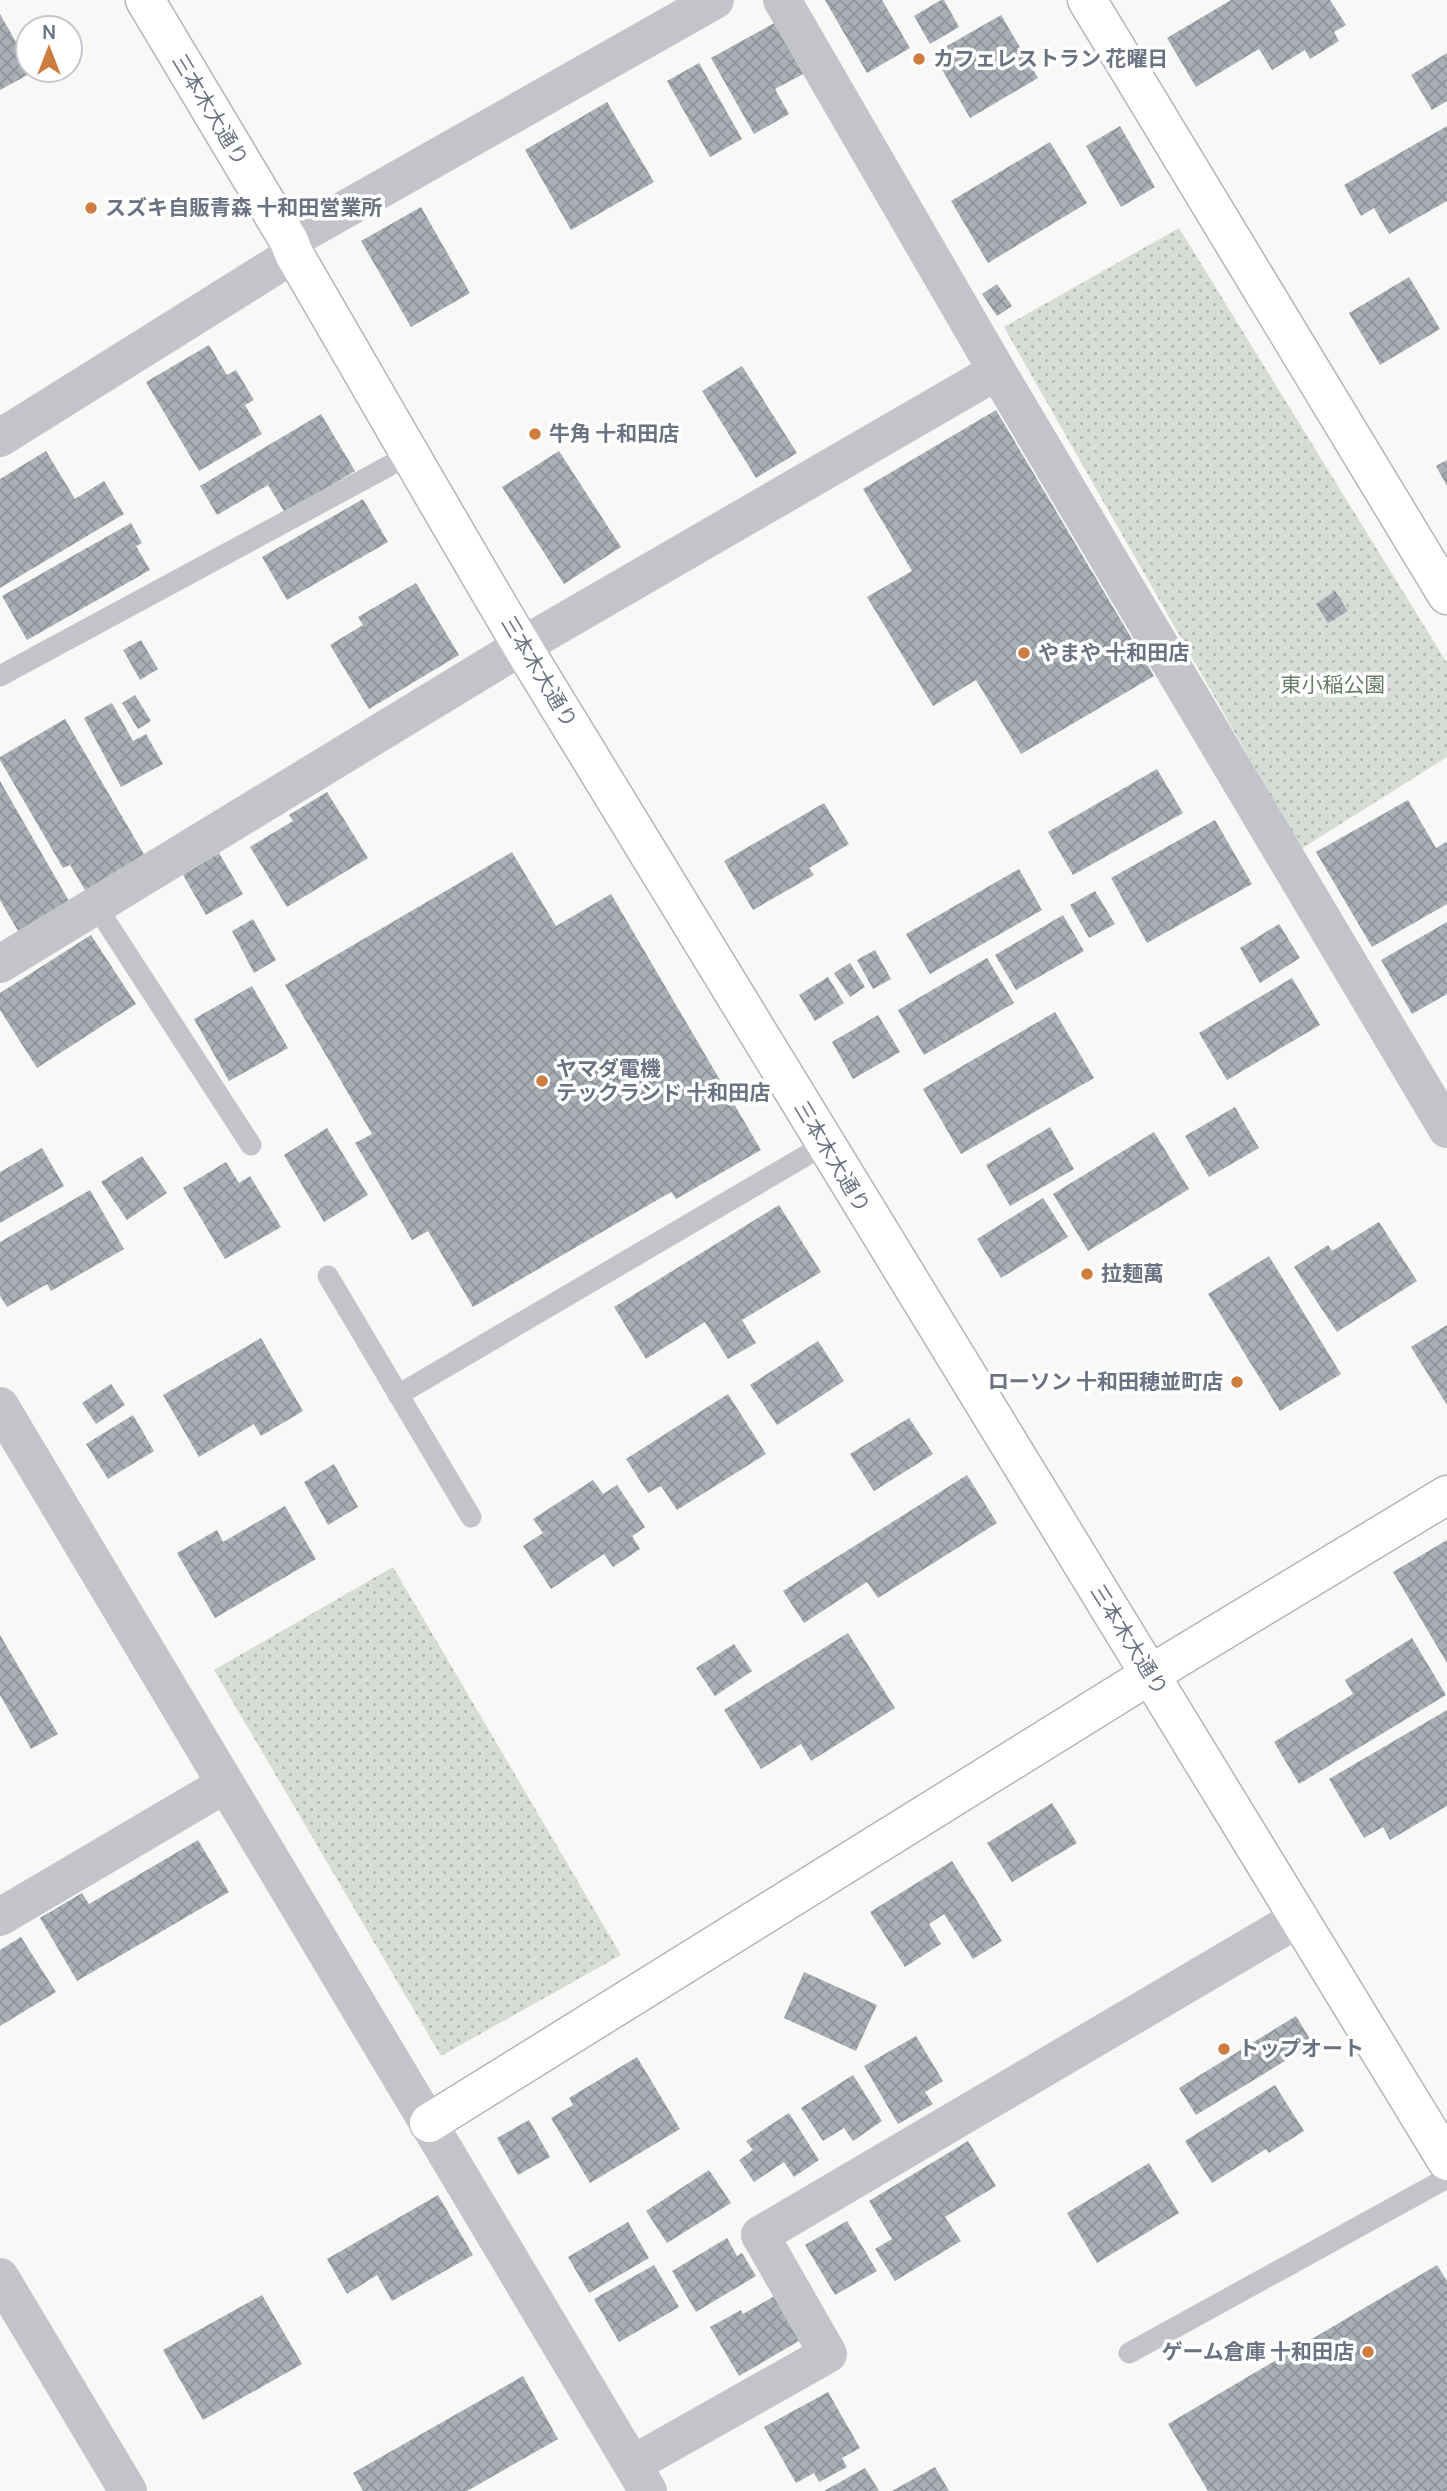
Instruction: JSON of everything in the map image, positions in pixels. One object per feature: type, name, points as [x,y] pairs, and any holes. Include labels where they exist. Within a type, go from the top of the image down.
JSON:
[{"type":"main road","name":"三本木大通り","points":[[145,0],[522,646],[824,1145],[1151,1674],[1447,2161]]},
{"type":"main road","points":[[1087,0],[1443,580]]},
{"type":"main road","points":[[429,2123],[1151,1674],[1447,1495]]},
{"type":"street","points":[[0,438],[291,248],[715,0]]},
{"type":"street","points":[[782,0],[997,371],[1447,1129]]},
{"type":"street","points":[[0,964],[522,646],[997,371]]},
{"type":"street","points":[[0,1406],[641,2477],[828,2354],[760,2235],[1299,1919]]},
{"type":"street","points":[[0,1917],[226,1784]]},
{"type":"street","points":[[0,2277],[128,2491]]},
{"type":"lane","points":[[0,676],[411,454]]},
{"type":"lane","points":[[96,906],[251,1145]]},
{"type":"lane","points":[[398,1395],[824,1145]]},
{"type":"lane","points":[[328,1276],[471,1517]]},
{"type":"lane","points":[[1129,2353],[1447,2178]]},
{"type":"green space","name":"東小稲公園","points":[[1179,228],[1447,663],[1447,757],[1301,849],[1004,327]]},
{"type":"green space","points":[[393,1567],[621,1955],[441,2056],[214,1670]]},
{"type":"building","points":[[825,0],[882,0],[910,48],[867,73]]},
{"type":"building","points":[[944,0],[959,27],[930,44],[914,16]]},
{"type":"building","points":[[1231,0],[1330,0],[1346,25],[1334,32],[1339,41],[1310,59],[1305,50],[1272,70],[1259,49],[1196,87],[1167,38]]},
{"type":"building","points":[[0,14],[14,38],[14,82],[0,90]]},
{"type":"building","points":[[1001,15],[1038,78],[970,118],[933,54]]},
{"type":"building","points":[[776,22],[805,73],[775,89],[789,114],[754,134],[711,58]]},
{"type":"building","points":[[1447,53],[1447,101],[1432,110],[1411,75]]},
{"type":"building","points":[[699,63],[742,139],[710,157],[667,81]]},
{"type":"building","points":[[607,102],[654,182],[571,230],[525,150]]},
{"type":"building","points":[[1120,126],[1155,187],[1121,207],[1086,146]]},
{"type":"building","points":[[1447,126],[1447,201],[1389,234],[1374,208],[1361,216],[1344,185]]},
{"type":"building","points":[[1050,142],[1087,203],[988,263],[951,201]]},
{"type":"building","points":[[421,207],[470,293],[411,327],[361,241]]},
{"type":"building","points":[[1409,277],[1440,329],[1380,365],[1349,313]]},
{"type":"building","points":[[997,284],[1012,306],[997,316],[982,294]]},
{"type":"building","points":[[209,345],[227,375],[236,370],[254,400],[245,405],[262,434],[199,471],[146,382]]},
{"type":"building","points":[[742,366],[797,453],[756,478],[702,391]]},
{"type":"building","points":[[996,410],[1154,676],[1021,754],[976,680],[933,706],[867,597],[912,571],[863,489]]},
{"type":"building","points":[[321,414],[355,471],[285,513],[268,485],[217,515],[200,486]]},
{"type":"building","points":[[46,451],[75,499],[104,481],[124,514],[0,588],[0,479]]},
{"type":"building","points":[[559,451],[621,547],[564,584],[502,487]]},
{"type":"building","points":[[1447,460],[1447,486],[1436,466]]},
{"type":"building","points":[[363,499],[388,542],[287,600],[262,557]]},
{"type":"building","points":[[131,523],[142,543],[136,546],[150,570],[27,640],[2,596]]},
{"type":"building","points":[[416,583],[459,655],[369,709],[330,645],[363,625],[358,617]]},
{"type":"building","points":[[1335,591],[1348,611],[1328,623],[1316,604]]},
{"type":"building","points":[[141,640],[158,669],[140,680],[123,650]]},
{"type":"building","points":[[135,695],[151,721],[138,729],[122,703]]},
{"type":"building","points":[[112,703],[133,741],[146,734],[163,764],[121,787],[84,718]]},
{"type":"building","points":[[65,719],[148,861],[88,895],[70,865],[63,868],[0,760],[0,757]]},
{"type":"building","points":[[1157,769],[1183,813],[1073,875],[1048,832]]},
{"type":"building","points":[[0,781],[69,901],[18,931],[0,900]]},
{"type":"building","points":[[327,792],[368,858],[287,907],[250,847],[293,821],[289,815]]},
{"type":"building","points":[[1408,800],[1436,848],[1446,842],[1447,844],[1447,904],[1372,947],[1316,852]]},
{"type":"building","points":[[824,803],[849,844],[809,868],[814,875],[753,910],[724,861]]},
{"type":"building","points":[[1215,820],[1252,884],[1147,943],[1111,878]]},
{"type":"building","points":[[512,852],[556,926],[611,894],[761,1150],[676,1199],[671,1192],[473,1307],[428,1231],[412,1240],[355,1143],[372,1134],[285,985]]},
{"type":"building","points":[[219,853],[243,894],[206,915],[183,875]]},
{"type":"building","points":[[1019,869],[1042,910],[930,974],[906,934]]},
{"type":"building","points":[[1095,891],[1115,924],[1089,938],[1070,905]]},
{"type":"building","points":[[1063,915],[1084,951],[1016,990],[995,955]]},
{"type":"building","points":[[253,919],[276,960],[254,973],[232,931]]},
{"type":"building","points":[[1447,922],[1447,994],[1412,1014],[1381,960]]},
{"type":"building","points":[[1279,924],[1300,958],[1260,983],[1240,948]]},
{"type":"building","points":[[91,935],[136,1004],[37,1068],[0,1010],[0,993]]},
{"type":"building","points":[[875,950],[891,979],[873,989],[857,960]]},
{"type":"building","points":[[987,958],[1014,1003],[924,1055],[898,1010]]},
{"type":"building","points":[[850,963],[865,987],[850,997],[834,973]]},
{"type":"building","points":[[828,977],[844,1003],[815,1021],[799,995]]},
{"type":"building","points":[[1292,978],[1320,1025],[1227,1080],[1199,1033]]},
{"type":"building","points":[[252,986],[288,1048],[229,1081],[194,1019]]},
{"type":"building","points":[[1055,1012],[1094,1078],[961,1154],[923,1089]]},
{"type":"building","points":[[878,1015],[900,1052],[853,1079],[832,1042]]},
{"type":"building","points":[[1235,1107],[1259,1148],[1209,1177],[1185,1136]]},
{"type":"building","points":[[1050,1127],[1074,1169],[1010,1206],[986,1165]]},
{"type":"building","points":[[327,1128],[368,1195],[324,1222],[284,1155]]},
{"type":"building","points":[[1154,1132],[1189,1189],[1088,1251],[1053,1194]]},
{"type":"building","points":[[42,1148],[64,1186],[0,1223],[0,1172]]},
{"type":"building","points":[[142,1156],[167,1193],[127,1220],[101,1182]]},
{"type":"building","points":[[226,1162],[239,1183],[250,1176],[281,1227],[225,1259],[183,1188]]},
{"type":"building","points":[[90,1190],[124,1249],[51,1291],[47,1284],[7,1307],[0,1296],[0,1242]]},
{"type":"building","points":[[1043,1198],[1068,1237],[1001,1278],[977,1239]]},
{"type":"building","points":[[779,1205],[821,1272],[742,1320],[756,1343],[728,1359],[705,1322],[646,1359],[614,1307]]},
{"type":"building","points":[[1379,1222],[1417,1281],[1337,1332],[1294,1267],[1328,1245],[1332,1251]]},
{"type":"building","points":[[1269,1256],[1341,1374],[1280,1411],[1208,1294]]},
{"type":"building","points":[[1447,1325],[1447,1405],[1411,1347]]},
{"type":"building","points":[[261,1338],[303,1411],[261,1436],[254,1424],[199,1457],[163,1395]]},
{"type":"building","points":[[818,1341],[844,1381],[777,1425],[750,1385]]},
{"type":"building","points":[[111,1384],[125,1405],[96,1424],[82,1403]]},
{"type":"building","points":[[728,1394],[766,1454],[677,1510],[661,1486],[648,1493],[626,1459]]},
{"type":"building","points":[[133,1415],[154,1451],[108,1479],[86,1444]]},
{"type":"building","points":[[909,1418],[933,1454],[874,1491],[850,1454]]},
{"type":"building","points":[[334,1464],[358,1507],[328,1525],[304,1482]]},
{"type":"building","points":[[967,1475],[997,1523],[878,1598],[867,1582],[804,1623],[783,1591]]},
{"type":"building","points":[[593,1480],[603,1494],[617,1485],[645,1527],[632,1536],[640,1549],[613,1567],[604,1554],[551,1589],[523,1546],[543,1533],[533,1519]]},
{"type":"building","points":[[285,1506],[316,1559],[215,1618],[177,1553],[217,1530],[223,1542]]},
{"type":"building","points":[[1447,1540],[1447,1663],[1393,1572]]},
{"type":"building","points":[[848,1633],[895,1708],[811,1761],[801,1744],[761,1769],[724,1710]]},
{"type":"building","points":[[0,1635],[58,1734],[31,1749],[0,1695]]},
{"type":"building","points":[[1412,1638],[1446,1695],[1299,1784],[1274,1742],[1353,1694],[1345,1680]]},
{"type":"building","points":[[734,1644],[752,1671],[715,1696],[696,1668]]},
{"type":"building","points":[[1447,1710],[1447,1806],[1390,1840],[1383,1827],[1364,1838],[1329,1779]]},
{"type":"building","points":[[1052,1803],[1077,1843],[1012,1882],[987,1843]]},
{"type":"building","points":[[198,1840],[229,1892],[77,1981],[40,1918],[82,1893],[89,1904]]},
{"type":"building","points":[[952,1861],[1002,1941],[973,1959],[944,1914],[929,1924],[941,1944],[905,1967],[870,1912]]},
{"type":"building","points":[[21,1937],[56,1992],[0,2026],[0,1950]]},
{"type":"building","points":[[804,1972],[877,2005],[856,2051],[784,2018]]},
{"type":"building","points":[[1296,2016],[1313,2044],[1196,2115],[1179,2088]]},
{"type":"building","points":[[916,2036],[943,2081],[925,2092],[933,2104],[898,2124],[864,2066]]},
{"type":"building","points":[[637,2057],[680,2129],[590,2183],[551,2118],[573,2105],[569,2098]]},
{"type":"building","points":[[853,2075],[882,2121],[853,2141],[844,2128],[823,2141],[801,2108]]},
{"type":"building","points":[[1275,2085],[1304,2131],[1269,2153],[1266,2149],[1212,2183],[1185,2141]]},
{"type":"building","points":[[789,2113],[819,2160],[794,2177],[784,2162],[754,2182],[739,2160],[753,2150],[746,2141]]},
{"type":"building","points":[[529,2120],[550,2157],[518,2175],[497,2138]]},
{"type":"building","points":[[968,2141],[996,2186],[945,2217],[961,2241],[895,2281],[875,2249],[892,2239],[869,2201]]},
{"type":"building","points":[[1149,2163],[1179,2213],[1097,2263],[1067,2213]]},
{"type":"building","points":[[709,2170],[731,2203],[667,2243],[646,2211]]},
{"type":"building","points":[[438,2195],[473,2255],[392,2301],[377,2275],[347,2294],[327,2259]]},
{"type":"building","points":[[847,2221],[877,2271],[835,2295],[805,2245]]},
{"type":"building","points":[[628,2222],[649,2258],[589,2293],[568,2257]]},
{"type":"building","points":[[727,2238],[737,2256],[742,2253],[756,2276],[696,2312],[672,2271]]},
{"type":"building","points":[[654,2265],[679,2307],[619,2342],[594,2299]]},
{"type":"building","name":"ゲーム倉庫 十和田店","points":[[1437,2265],[1447,2281],[1447,2491],[1208,2491],[1168,2424]]},
{"type":"building","points":[[778,2294],[804,2338],[739,2376],[710,2327],[741,2310],[743,2314]]},
{"type":"building","points":[[262,2295],[302,2364],[203,2420],[163,2350]]},
{"type":"building","points":[[523,2376],[558,2439],[467,2491],[363,2491],[353,2473]]},
{"type":"building","points":[[828,2392],[860,2448],[842,2458],[847,2467],[819,2482],[814,2473],[796,2483],[764,2427]]},
{"type":"building","points":[[935,2467],[949,2491],[892,2491]]},
{"type":"building","points":[[865,2468],[879,2491],[824,2491]]},
{"type":"place","name":"カフェレストラン 花曜日","points":[[919,59]]},
{"type":"place","name":"スズキ自販青森 十和田営業所","points":[[91,208]]},
{"type":"place","name":"牛角 十和田店","points":[[535,434]]},
{"type":"place","name":"やまや 十和田店","points":[[1024,653]]},
{"type":"place","name":"ヤマダ電機 テックランド 十和田店","points":[[542,1081]]},
{"type":"place","name":"拉麺萬","points":[[1087,1274]]},
{"type":"place","name":"ローソン 十和田穂並町店","points":[[1237,1382]]},
{"type":"place","name":"トップオート","points":[[1224,2049]]},
{"type":"place","name":"ゲーム倉庫 十和田店","points":[[1368,2352]]}]
